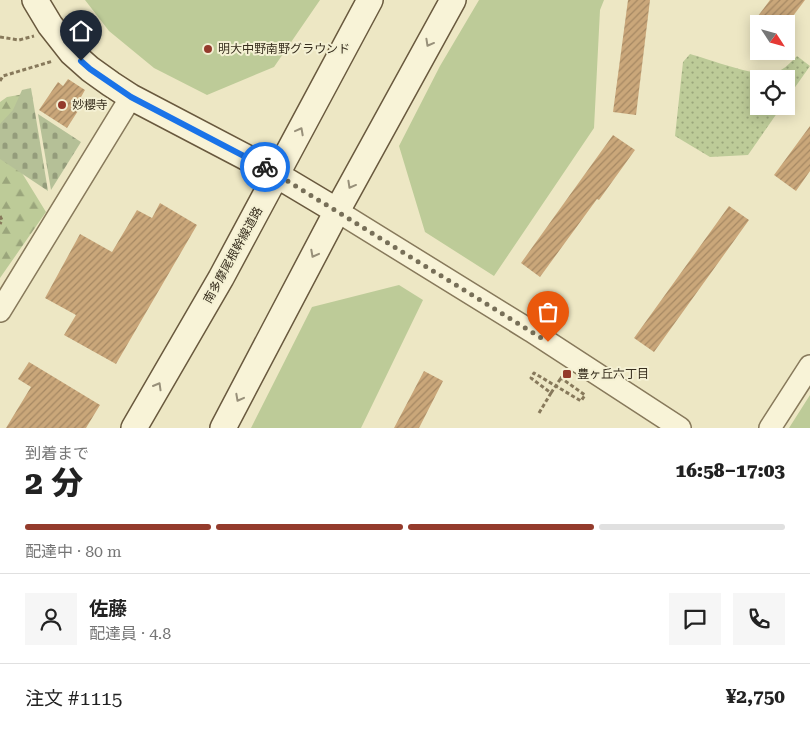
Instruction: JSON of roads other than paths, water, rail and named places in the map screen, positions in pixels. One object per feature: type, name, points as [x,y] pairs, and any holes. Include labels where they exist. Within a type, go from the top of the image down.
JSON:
[{"type":"main road","points":[[35,0],[50,25],[72,53],[90,69],[131,97],[277,174],[337,211]]},
{"type":"main road","name":"南多摩尾根幹線道路","points":[[134,428],[225,269],[370,0]]},
{"type":"main road","points":[[223,428],[337,211],[453,0]]},
{"type":"street","points":[[0,311],[131,97]]},
{"type":"street","points":[[337,211],[531,331],[680,428]]},
{"type":"street","points":[[770,428],[810,366]]},
{"type":"place","name":"明大中野南野グラウンド","points":[[208,49]]},
{"type":"place","name":"妙櫻寺","points":[[62,105]]},
{"type":"place","name":"豊ヶ丘六丁目","points":[[567,374]]}]
